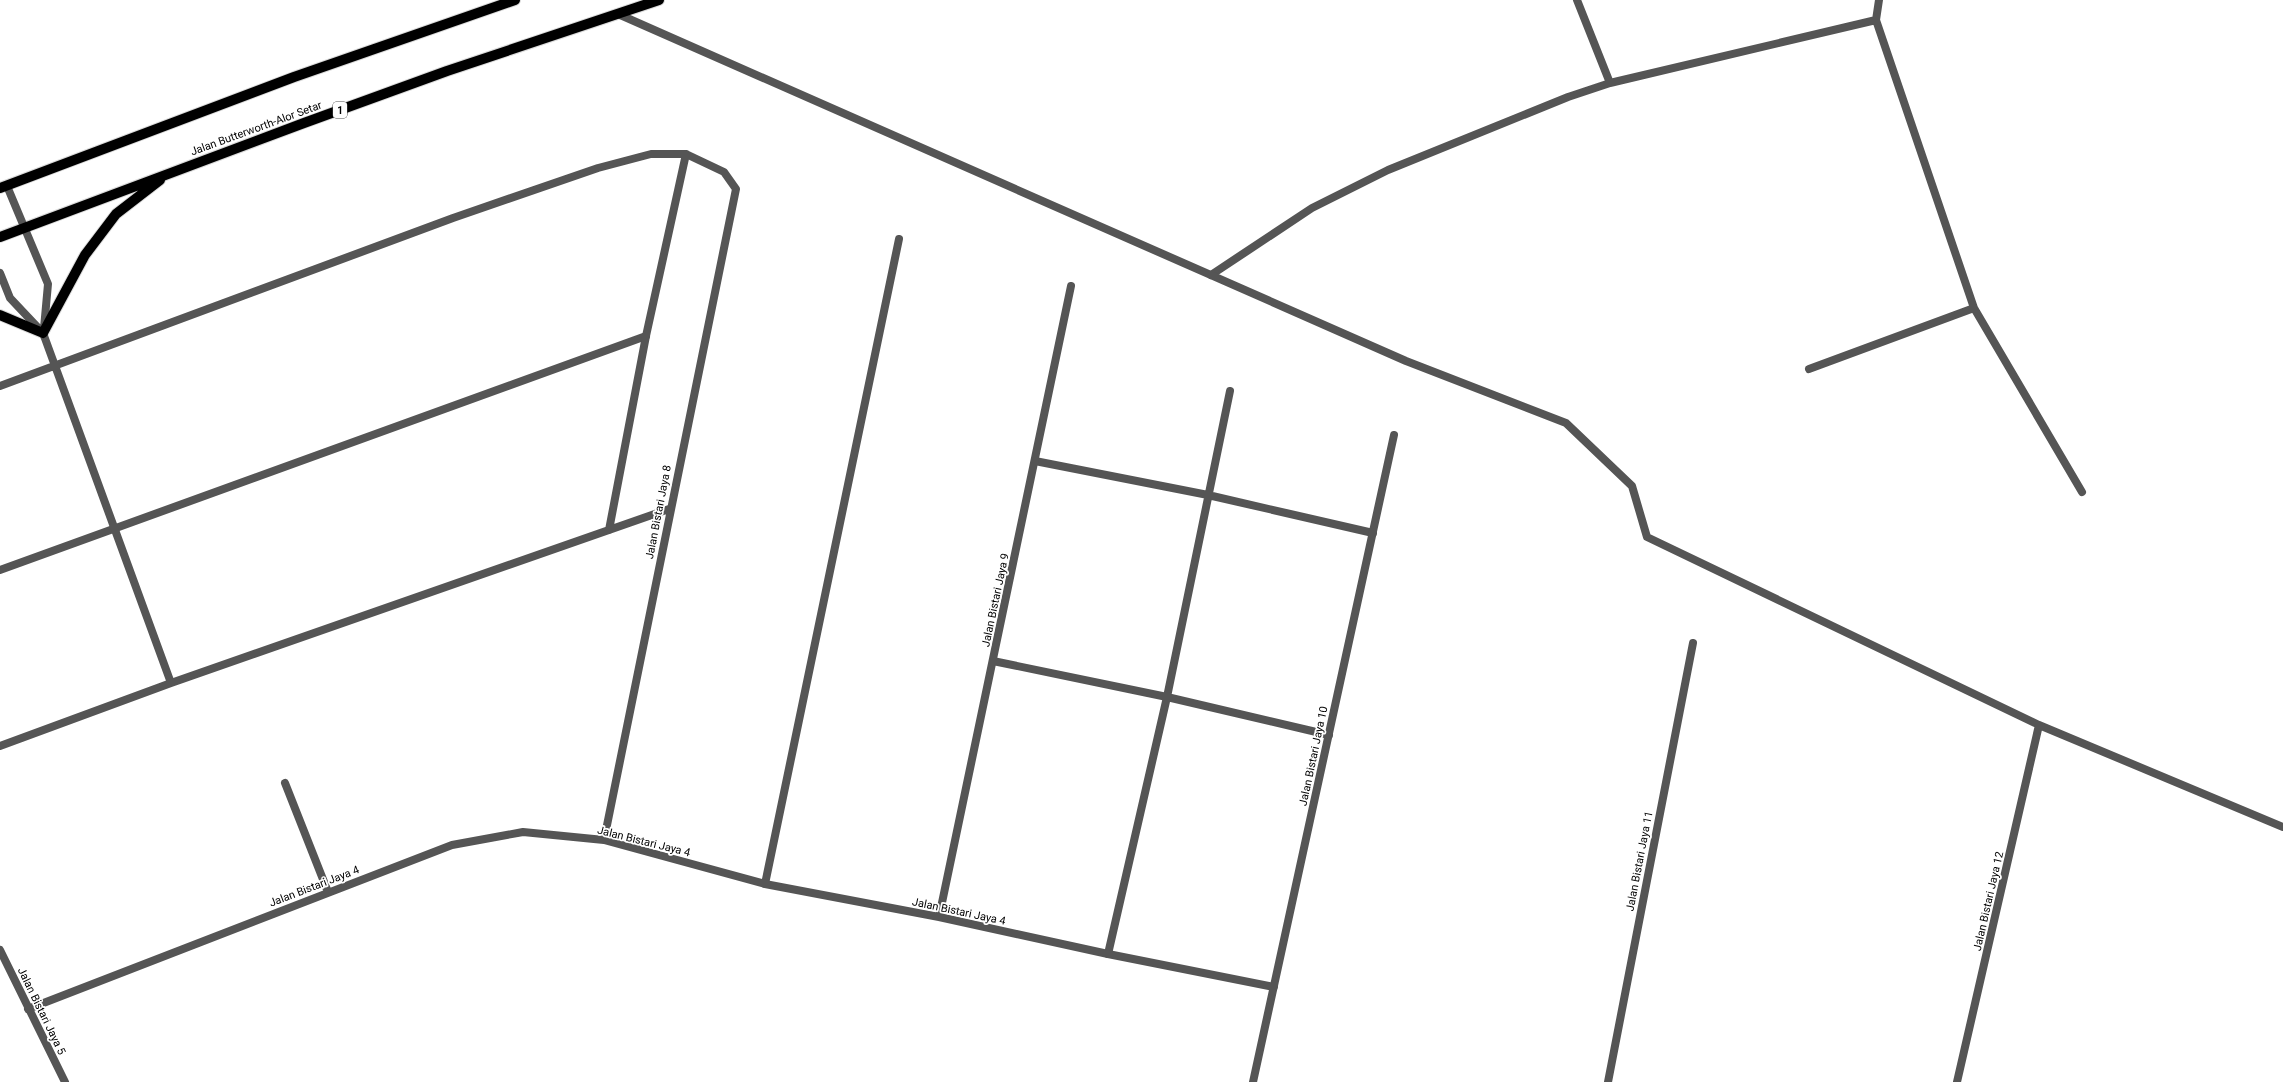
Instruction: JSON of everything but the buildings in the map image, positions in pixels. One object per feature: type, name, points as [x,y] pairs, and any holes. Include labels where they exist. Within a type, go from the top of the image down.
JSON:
[{"type":"main road","points":[[4,187],[294,77],[515,0]]},
{"type":"main road","name":"Jalan Butterworth-Alor Setar","points":[[0,237],[447,71],[659,0]]},
{"type":"main road","points":[[0,315],[44,333],[85,255],[116,214],[168,174]]},
{"type":"street","points":[[1577,0],[1610,83]]},
{"type":"street","points":[[1879,0],[1876,20],[1974,308],[2082,492]]},
{"type":"street","points":[[618,14],[1406,361],[1566,423],[1632,486],[1647,537],[2039,725],[2283,827]]},
{"type":"street","points":[[1211,275],[1312,208],[1388,170],[1568,97],[1610,83],[1876,20]]},
{"type":"street","points":[[0,386],[453,218],[598,168],[651,154],[686,154],[646,336],[609,530]]},
{"type":"street","name":"Jalan Bistari Jaya 8","points":[[604,840],[669,509],[736,189],[724,172],[686,154]]},
{"type":"street","points":[[4,187],[24,228],[48,284],[44,333]]},
{"type":"street","points":[[765,884],[899,239]]},
{"type":"street","points":[[0,273],[10,298],[44,333],[171,683]]},
{"type":"street","name":"Jalan Bistari Jaya 9","points":[[939,917],[1071,286]]},
{"type":"street","points":[[1809,369],[1974,308]]},
{"type":"street","points":[[0,570],[646,336]]},
{"type":"street","points":[[1108,954],[1167,697],[1230,391]]},
{"type":"street","name":"Jalan Bistari Jaya 10","points":[[1253,1082],[1394,435]]},
{"type":"street","points":[[1035,461],[1208,495],[1373,533]]},
{"type":"street","points":[[0,746],[171,683],[669,509]]},
{"type":"street","name":"Jalan Bistari Jaya 11","points":[[1608,1082],[1693,643]]},
{"type":"street","points":[[993,661],[1167,697],[1329,735]]},
{"type":"street","name":"Jalan Bistari Jaya 12","points":[[1957,1082],[2039,725]]},
{"type":"street","points":[[285,783],[328,892]]},
{"type":"street","name":"Jalan Bistari Jaya 4","points":[[28,1009],[452,845],[524,832],[604,840],[765,884],[939,917],[1108,954],[1274,987]]},
{"type":"street","name":"Jalan Bistari Jaya 5","points":[[0,950],[65,1082]]}]
